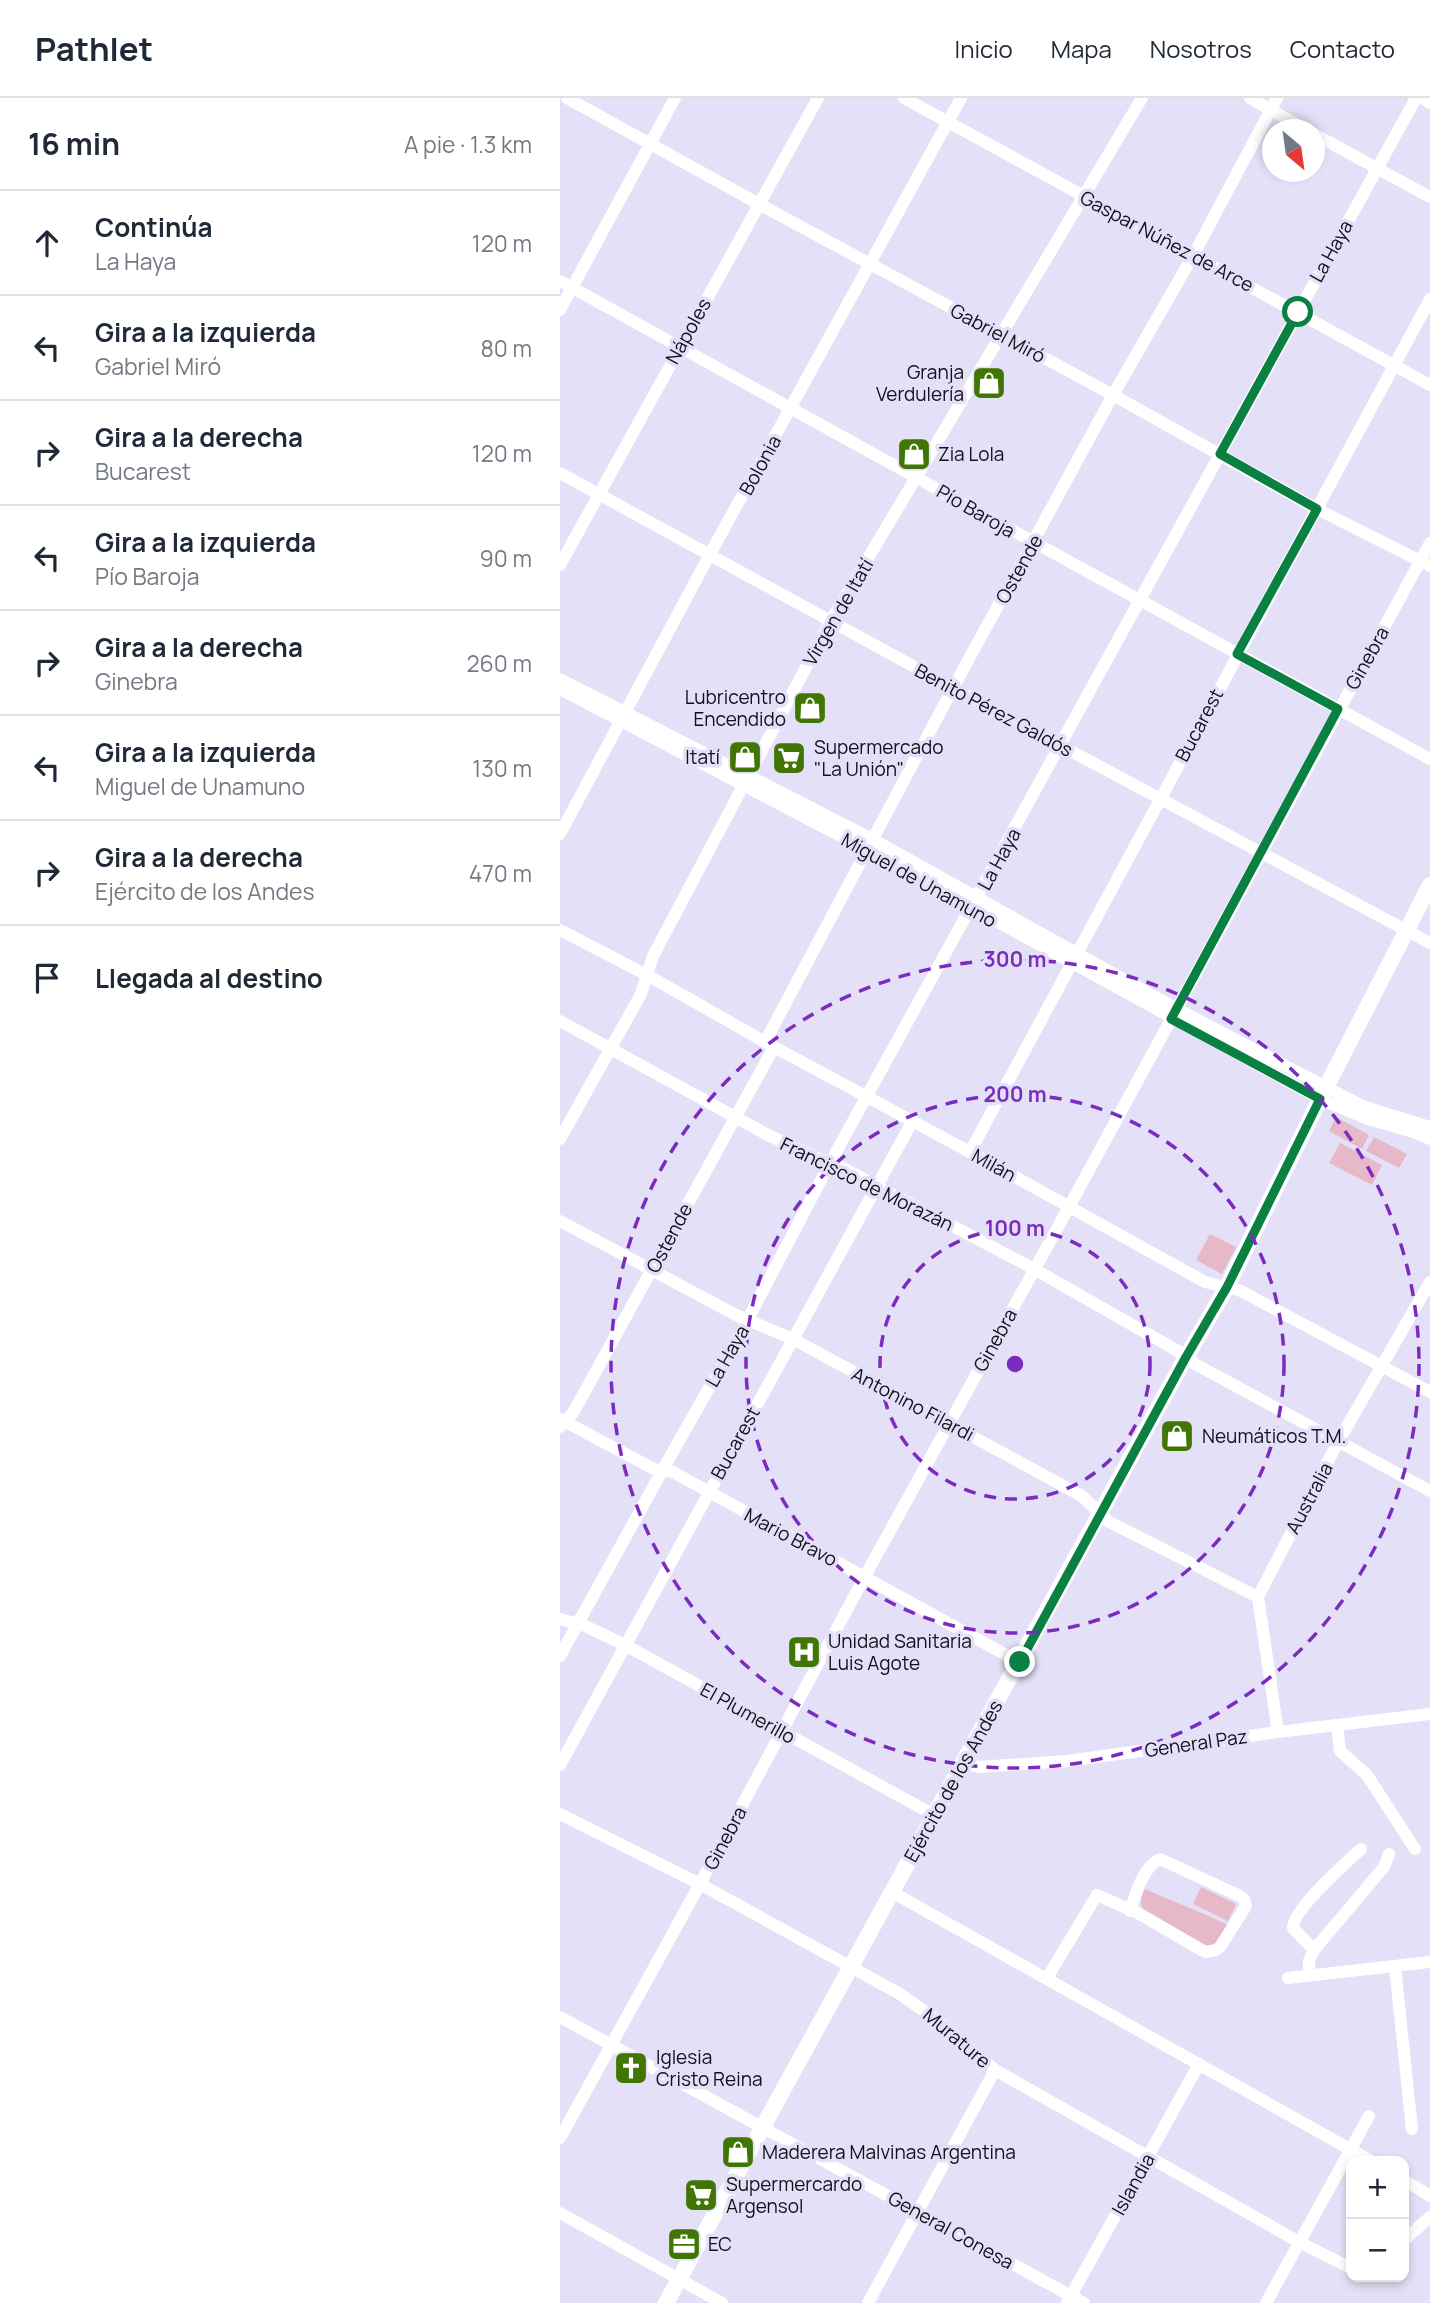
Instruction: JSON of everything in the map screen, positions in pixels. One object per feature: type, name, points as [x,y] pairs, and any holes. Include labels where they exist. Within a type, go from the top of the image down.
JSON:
[{"type":"main road","name":"Ejército de los Andes","points":[[667,2303],[962,1763],[1227,1287],[1430,885]]},
{"type":"street","name":"Gabriel Miró","points":[[567,98],[1317,509],[1425,564]]},
{"type":"street","points":[[560,310],[675,98]]},
{"type":"street","name":"Nápoles","points":[[560,565],[818,98]]},
{"type":"street","name":"Gaspar Núñez de Arce","points":[[904,98],[1430,385]]},
{"type":"street","name":"Bolonia","points":[[560,834],[710,554],[961,98]]},
{"type":"street","name":"Virgen de Itatí","points":[[560,1139],[640,994],[653,956],[830,622],[1142,98]]},
{"type":"street","points":[[1250,98],[1274,104],[1292,119]]},
{"type":"street","name":"La Haya","points":[[560,1656],[748,1320],[830,1164],[1416,98]]},
{"type":"street","points":[[1422,98],[1430,103]]},
{"type":"street","name":"Ostende","points":[[562,1422],[573,1413],[652,1270],[734,1116],[869,844],[1274,104]]},
{"type":"street","points":[[1325,140],[1430,197]]},
{"type":"street","name":"Pío Baroja","points":[[560,281],[1032,543],[1430,759]]},
{"type":"street","name":"Bucarest","points":[[970,1152],[1430,299]]},
{"type":"street","name":"Benito Pérez Galdós","points":[[560,473],[830,622],[1430,943]]},
{"type":"street","name":"Ginebra","points":[[560,2138],[1338,709],[1425,564],[1430,543]]},
{"type":"street","name":"Miguel de Unamuno","points":[[560,679],[623,717]]},
{"type":"street","name":"Miguel de Unamuno","points":[[560,689],[623,717],[869,844],[1368,1119],[1430,1139]]},
{"type":"street","name":"Milán","points":[[560,930],[647,975],[1205,1282],[1241,1291],[1430,1392]]},
{"type":"street","name":"Francisco de Morazán","points":[[560,1021],[766,1134],[877,1185],[1034,1269],[1195,1364],[1430,1491]]},
{"type":"street","name":"Miguel de Unamuno","points":[[1323,1093],[1430,1127]]},
{"type":"street","name":"Bucarest","points":[[560,1765],[912,1122]]},
{"type":"street","name":"Antonino Filardi","points":[[560,1221],[748,1320],[793,1339],[949,1423],[1082,1496],[1115,1525],[1258,1597]]},
{"type":"street","name":"Australia","points":[[1258,1597],[1338,1442],[1430,1282]]},
{"type":"street","name":"Mario Bravo","points":[[562,1422],[650,1467],[673,1472],[1020,1662]]},
{"type":"street","points":[[1258,1597],[1278,1732]]},
{"type":"street","name":"El Plumerillo","points":[[560,1619],[588,1627],[625,1645],[934,1815]]},
{"type":"street","name":"General Paz","points":[[962,1763],[979,1767],[1067,1761],[1430,1714]]},
{"type":"street","points":[[1337,1725],[1340,1751],[1367,1774],[1415,1849]]},
{"type":"street","name":"Murature","points":[[560,1814],[700,1884],[901,1994],[930,2014],[995,2070],[1299,2242],[1346,2266]]},
{"type":"street","points":[[1314,1950],[1293,1928],[1293,1922],[1313,1895],[1361,1849]]},
{"type":"street","points":[[1309,1975],[1309,1961],[1314,1950],[1384,1867],[1389,1854]]},
{"type":"street","points":[[1047,1978],[1097,1895],[1202,1950],[1211,1952],[1220,1947],[1246,1906],[1240,1896],[1160,1859],[1155,1861],[1144,1876],[1130,1911]]},
{"type":"street","points":[[892,1892],[1362,2156]]},
{"type":"street","points":[[1289,1978],[1430,1962]]},
{"type":"street","points":[[1395,1967],[1412,2129]]},
{"type":"street","name":"General Conesa","points":[[560,2017],[917,2211],[1068,2299],[1084,2303]]},
{"type":"street","name":"Islandia","points":[[1068,2299],[1199,2064]]},
{"type":"street","points":[[868,2303],[995,2070]]},
{"type":"street","points":[[1266,2303],[1369,2116]]},
{"type":"street","points":[[1409,2183],[1430,2196]]},
{"type":"street","points":[[560,2213],[722,2303]]},
{"type":"street","points":[[1409,2235],[1430,2217]]},
{"type":"shaded area","points":[[1336,1117],[1369,1135],[1362,1149],[1329,1131]]},
{"type":"shaded area","points":[[1374,1137],[1407,1154],[1399,1168],[1366,1151]]},
{"type":"shaded area","points":[[1340,1143],[1382,1165],[1372,1185],[1329,1163]]},
{"type":"shaded area","points":[[1210,1234],[1236,1247],[1222,1274],[1196,1260]]},
{"type":"shaded area","points":[[1201,1887],[1236,1904],[1228,1921],[1193,1904]]},
{"type":"shaded area","points":[[1145,1889],[1216,1919],[1229,1928],[1220,1942],[1209,1947],[1147,1915],[1141,1902]]},
{"type":"place","name":"Granja Verdulería","points":[[989,383]]},
{"type":"place","name":"Zia Lola","points":[[914,454]]},
{"type":"place","name":"Lubricentro Encendido","points":[[810,708]]},
{"type":"place","name":"Itatí","points":[[745,757]]},
{"type":"place","name":"Supermercado \"La Unión\"","points":[[789,758]]},
{"type":"place","name":"Neumáticos T.M.","points":[[1177,1436]]},
{"type":"place","name":"Unidad Sanitaria Luis Agote","points":[[804,1652]]},
{"type":"place","name":"Iglesia Cristo Reina","points":[[631,2068]]},
{"type":"place","name":"Maderera Malvinas Argentina","points":[[738,2152]]},
{"type":"place","name":"Supermercardo Argensol","points":[[701,2195]]},
{"type":"place","name":"EC","points":[[684,2244]]},
{"type":"route","points":[[1020,1662],[1227,1287],[1320,1099],[1171,1019],[1338,709],[1237,654],[1317,509],[1220,454],[1298,312]]}]
